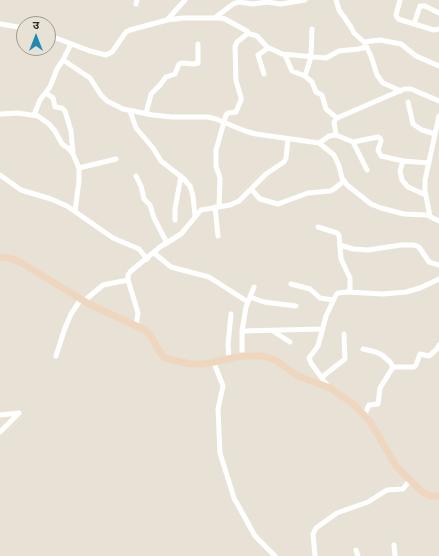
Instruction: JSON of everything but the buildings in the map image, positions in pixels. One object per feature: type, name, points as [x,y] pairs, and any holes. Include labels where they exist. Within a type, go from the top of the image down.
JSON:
[{"type":"street","points":[[167,20],[185,0]]},
{"type":"street","points":[[216,17],[236,3],[243,1],[253,4],[267,2],[281,4],[305,0]]},
{"type":"street","points":[[336,0],[339,10],[351,26],[354,33],[366,44],[373,60],[375,72],[381,82],[401,91]]},
{"type":"street","points":[[400,0],[396,11],[396,18],[434,30],[439,29]]},
{"type":"street","points":[[414,24],[420,6],[425,6],[439,12]]},
{"type":"street","points":[[56,38],[101,54],[109,54],[123,36],[130,30],[167,20],[216,17],[225,19],[243,28],[247,33],[257,36],[268,48],[277,53],[326,58],[339,51],[358,49],[366,44],[382,40],[401,44],[416,56],[439,66]]},
{"type":"street","points":[[0,24],[16,27]]},
{"type":"street","points":[[305,76],[311,57],[312,29]]},
{"type":"street","points":[[218,236],[217,207],[220,178],[216,166],[215,155],[226,113],[235,113],[238,111],[241,100],[236,81],[235,47],[237,42],[247,33]]},
{"type":"street","points":[[34,115],[40,100],[50,88],[58,67],[71,44]]},
{"type":"street","points":[[146,114],[151,94],[166,77],[176,74],[180,63],[198,63],[198,44]]},
{"type":"street","points":[[264,74],[258,55],[268,48]]},
{"type":"street","points":[[285,54],[292,71],[305,76],[313,83],[316,92],[322,95],[326,109],[338,118]]},
{"type":"street","points":[[63,60],[90,78],[101,95],[107,101],[123,109],[146,114],[172,117],[203,116],[245,131],[288,140],[319,143],[337,160],[344,181],[365,199],[376,206],[404,214],[423,214],[439,221]]},
{"type":"street","points":[[336,135],[334,122],[338,118],[407,89],[411,89],[439,101]]},
{"type":"street","points":[[46,93],[53,98],[55,107],[62,108],[65,111],[71,132],[73,154],[78,168],[78,187],[75,211]]},
{"type":"street","points":[[408,102],[413,124],[422,130],[435,134]]},
{"type":"street","points":[[130,111],[136,128],[153,148],[161,161],[187,182],[191,189],[196,216]]},
{"type":"street","points":[[0,114],[18,113],[34,115],[43,119],[55,130],[62,144],[73,154]]},
{"type":"street","points":[[430,216],[426,195],[426,180],[439,116]]},
{"type":"street","points":[[319,143],[329,136],[336,135],[353,142],[378,137],[381,141],[378,150],[381,156],[403,161],[429,163]]},
{"type":"street","points":[[136,326],[138,313],[128,280],[128,276],[131,271],[181,234],[201,210],[235,204],[269,171],[284,162],[286,158],[288,140]]},
{"type":"street","points":[[353,142],[367,170]]},
{"type":"street","points":[[78,168],[116,159]]},
{"type":"street","points":[[403,161],[400,171],[402,180],[408,187],[426,195]]},
{"type":"street","points":[[0,175],[22,190],[58,202],[75,211],[113,238],[139,249],[147,259]]},
{"type":"street","points":[[136,176],[141,186],[144,198],[150,205],[154,218],[167,243]]},
{"type":"street","points":[[175,220],[175,209],[181,176]]},
{"type":"street","points":[[251,189],[260,199],[278,204],[308,193],[330,191],[344,181]]},
{"type":"street","points":[[318,227],[339,235],[341,259],[350,278],[350,292]]},
{"type":"street","points":[[340,245],[368,250],[401,245],[414,245],[419,247],[429,262],[439,265]]},
{"type":"street","points":[[154,253],[171,267],[209,277],[249,300],[296,306]]},
{"type":"street","points":[[0,257],[13,259],[20,262],[83,300],[136,326],[150,335],[160,353],[163,357],[168,359],[191,364],[214,363],[242,356],[264,356],[271,358],[298,376],[330,388],[353,404],[364,414],[375,427],[396,466],[410,480],[426,494],[439,496]]},
{"type":"street","points":[[330,388],[311,363],[309,358],[318,346],[322,329],[333,300],[338,293],[350,292],[383,294],[406,292],[426,286],[439,279]]},
{"type":"street","points":[[56,356],[71,314],[83,300],[103,285],[128,280]]},
{"type":"street","points":[[291,284],[310,289],[320,298],[333,300]]},
{"type":"street","points":[[242,356],[242,331],[246,307],[254,287]]},
{"type":"street","points":[[229,359],[228,345],[232,314]]},
{"type":"street","points":[[242,331],[322,329]]},
{"type":"street","points":[[272,330],[290,342]]},
{"type":"street","points":[[322,377],[345,359],[344,334]]},
{"type":"street","points":[[392,367],[415,367],[420,354],[429,356],[439,345]]},
{"type":"street","points":[[362,349],[382,355],[390,362],[392,367]]},
{"type":"street","points":[[214,363],[223,386],[218,409],[220,453],[234,498],[256,536],[275,556]]},
{"type":"street","points":[[364,414],[369,405],[378,404],[380,388],[392,367]]},
{"type":"street","points":[[0,415],[19,413],[0,432]]},
{"type":"street","points":[[315,556],[313,534],[316,528],[338,513],[368,502],[387,490],[403,489],[410,480]]},
{"type":"street","points":[[394,545],[395,556]]},
{"type":"street","points":[[356,550],[358,556]]}]
